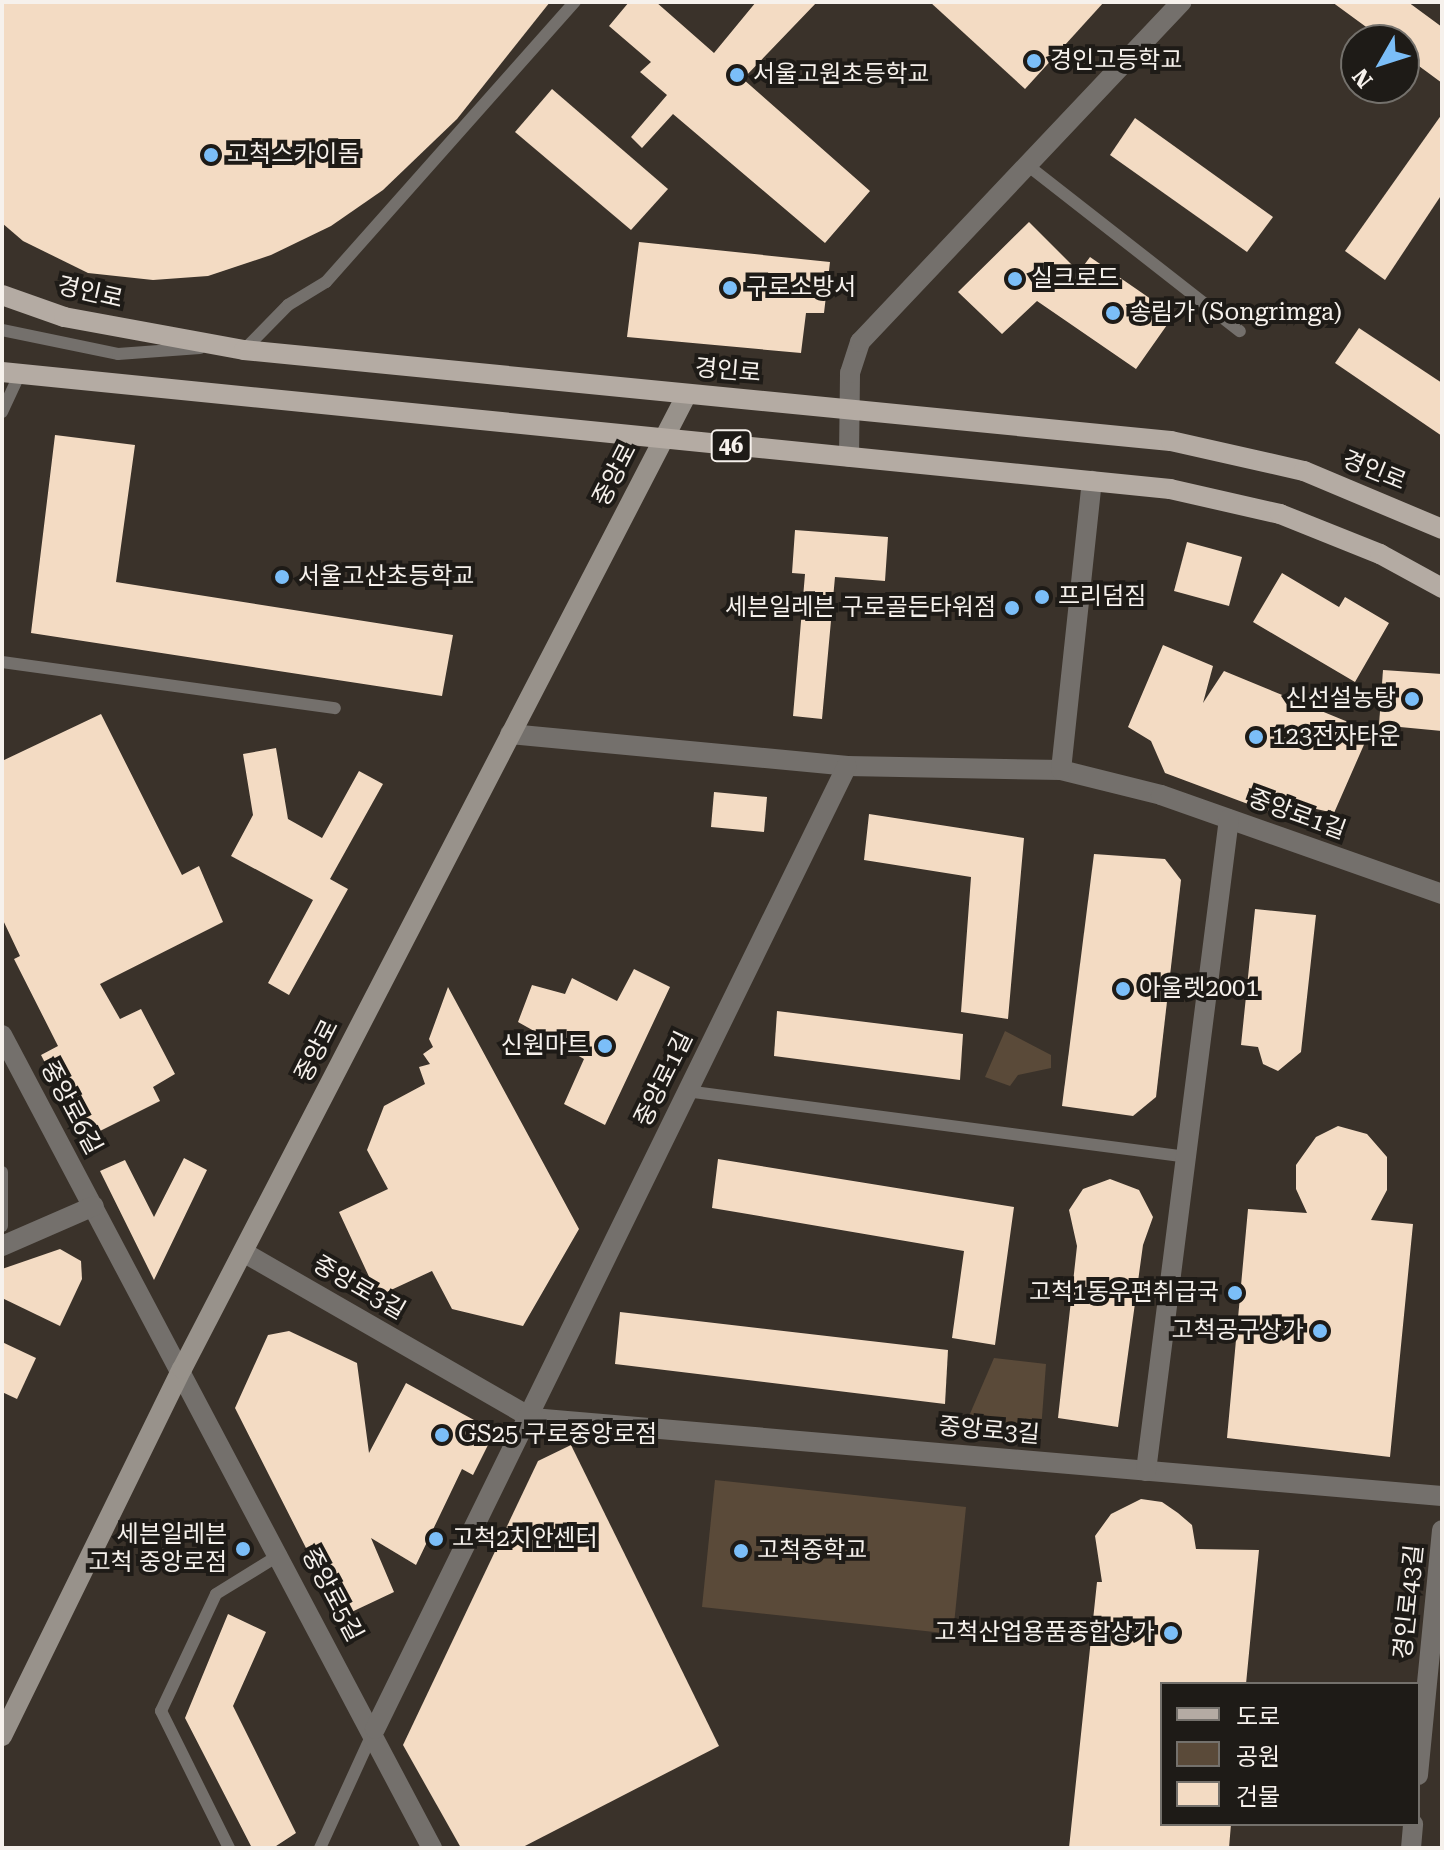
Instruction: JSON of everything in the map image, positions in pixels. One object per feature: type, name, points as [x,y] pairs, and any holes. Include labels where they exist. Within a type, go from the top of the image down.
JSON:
[{"type":"main road","name":"경인로","points":[[2,295],[64,317],[219,347],[1171,441],[1304,471],[1442,529]]},
{"type":"main road","name":"46","points":[[10,374],[1170,489],[1280,514],[1380,554],[1442,588]]},
{"type":"main road","name":"중앙로","points":[[2,1736],[182,1369],[687,394]]},
{"type":"street","points":[[849,457],[850,373],[860,342],[1031,168],[1182,2]]},
{"type":"street","points":[[1061,770],[1092,481]]},
{"type":"street","name":"중앙로1길","points":[[510,734],[847,766],[1061,770],[1229,819],[1442,894]]},
{"type":"street","name":"중앙로1길","points":[[532,1418],[686,1091],[847,766]]},
{"type":"street","points":[[1146,1471],[1229,819]]},
{"type":"street","name":"중앙로6길","points":[[2,1035],[182,1369]]},
{"type":"street","points":[[2,1246],[94,1206]]},
{"type":"street","name":"중앙로3길","points":[[243,1252],[532,1418],[1442,1496]]},
{"type":"street","name":"중앙로5길","points":[[182,1369],[375,1729],[432,1848]]},
{"type":"street","points":[[375,1729],[532,1418]]},
{"type":"street","name":"경인로43길","points":[[1420,1755],[1442,1530]]},
{"type":"street","points":[[1411,1848],[1413,1826]]},
{"type":"lane","points":[[244,350],[288,305],[326,282],[575,2]]},
{"type":"lane","points":[[1031,168],[1240,331]]},
{"type":"lane","points":[[2,330],[118,354],[219,347]]},
{"type":"lane","points":[[2,412],[10,374]]},
{"type":"lane","points":[[2,662],[335,708]]},
{"type":"lane","points":[[686,1091],[1187,1157]]},
{"type":"lane","points":[[2,1172],[7,1181],[2,1226]]},
{"type":"lane","points":[[229,1848],[161,1711],[216,1594],[281,1554]]},
{"type":"lane","points":[[320,1848],[375,1729]]},
{"type":"green space","points":[[1005,1031],[1051,1055],[1051,1068],[1018,1075],[1010,1086],[985,1077]]},
{"type":"green space","points":[[994,1358],[1046,1364],[1041,1430],[966,1423]]},
{"type":"green space","points":[[715,1480],[966,1507],[953,1634],[702,1607]]},
{"type":"building","name":"고척스카이돔","points":[[2,2],[550,2],[457,119],[383,190],[331,226],[271,255],[208,276],[153,280],[88,273],[23,241],[2,223]]},
{"type":"building","points":[[629,2],[656,2],[714,53],[756,2],[817,2],[743,79],[870,191],[825,243],[673,114],[642,148],[631,137],[667,95],[640,72],[651,62],[609,26]]},
{"type":"building","points":[[930,2],[1104,2],[1025,89]]},
{"type":"building","points":[[1332,2],[1408,2],[1442,27],[1442,83],[1420,67],[1420,24],[1362,24]]},
{"type":"building","points":[[552,89],[668,189],[631,230],[515,132]]},
{"type":"building","points":[[1442,114],[1442,194],[1385,280],[1345,251]]},
{"type":"building","points":[[1135,118],[1273,217],[1247,252],[1110,155]]},
{"type":"building","points":[[1029,222],[1079,272],[1090,257],[1174,315],[1136,369],[1037,301],[1002,334],[958,292]]},
{"type":"building","name":"구로소방서","points":[[639,242],[830,262],[824,313],[806,313],[801,353],[627,337]]},
{"type":"building","points":[[1359,328],[1442,383],[1442,436],[1335,363]]},
{"type":"building","points":[[55,435],[135,445],[116,582],[453,635],[442,696],[31,633]]},
{"type":"building","points":[[795,530],[888,537],[885,581],[835,577],[822,719],[793,716],[805,574],[792,573]]},
{"type":"building","points":[[1187,542],[1242,557],[1229,606],[1174,591]]},
{"type":"building","points":[[1282,573],[1339,607],[1345,597],[1389,623],[1355,682],[1253,622]]},
{"type":"building","name":"123전자타운","points":[[1163,645],[1213,666],[1203,703],[1224,671],[1370,731],[1334,813],[1312,808],[1288,819],[1165,773],[1151,741],[1128,727]]},
{"type":"building","name":"신선설농탕","points":[[1383,670],[1442,674],[1442,731],[1379,725]]},
{"type":"building","points":[[101,714],[182,875],[199,866],[223,922],[100,984],[120,1019],[141,1009],[175,1074],[153,1087],[160,1101],[84,1139],[41,1055],[58,1046],[14,959],[20,956],[2,918],[2,761]]},
{"type":"building","points":[[276,748],[288,819],[322,838],[359,771],[383,784],[330,879],[348,889],[289,995],[268,983],[313,900],[231,856],[253,815],[243,754]]},
{"type":"building","points":[[714,792],[767,797],[764,832],[711,827]]},
{"type":"building","points":[[869,814],[1024,838],[1008,1019],[961,1012],[971,877],[864,860]]},
{"type":"building","name":"아울렛2001","points":[[1094,854],[1165,859],[1181,880],[1156,1097],[1133,1116],[1062,1106]]},
{"type":"building","points":[[1255,909],[1316,915],[1301,1052],[1278,1071],[1263,1064],[1258,1047],[1241,1045]]},
{"type":"building","points":[[634,969],[670,987],[605,1125],[564,1104],[584,1059],[518,1022],[532,985],[565,994],[572,978],[617,1001]]},
{"type":"building","points":[[448,987],[579,1229],[523,1326],[452,1309],[432,1271],[378,1296],[339,1212],[388,1189],[367,1150],[384,1106],[425,1084],[419,1067],[430,1064],[423,1054],[433,1047],[429,1039]]},
{"type":"building","points":[[777,1011],[963,1034],[960,1080],[774,1056]]},
{"type":"building","name":"고척공구상가","points":[[1338,1126],[1367,1134],[1387,1157],[1387,1190],[1371,1220],[1413,1224],[1390,1457],[1227,1438],[1248,1209],[1307,1213],[1296,1189],[1296,1165],[1316,1137]]},
{"type":"building","points":[[184,1158],[207,1170],[154,1280],[100,1171],[125,1160],[154,1217]]},
{"type":"building","points":[[718,1159],[1014,1207],[995,1345],[952,1338],[964,1251],[712,1208]]},
{"type":"building","points":[[1110,1179],[1139,1190],[1153,1217],[1143,1245],[1118,1427],[1058,1418],[1077,1246],[1069,1210],[1083,1189]]},
{"type":"building","points":[[60,1249],[81,1261],[82,1279],[60,1326],[2,1298],[2,1269]]},
{"type":"building","points":[[620,1312],[948,1350],[945,1404],[615,1364]]},
{"type":"building","points":[[289,1331],[357,1363],[369,1453],[406,1383],[485,1426],[480,1437],[489,1443],[473,1475],[462,1469],[416,1565],[371,1538],[394,1592],[341,1617],[235,1408],[268,1335]]},
{"type":"building","points":[[2,1342],[36,1358],[17,1399],[2,1392]]},
{"type":"building","points":[[571,1445],[719,1746],[521,1848],[461,1848],[403,1745],[538,1461]]},
{"type":"building","name":"고척산업용품종합상가","points":[[1141,1499],[1162,1502],[1192,1525],[1196,1549],[1259,1550],[1246,1682],[1160,1682],[1160,1826],[1231,1826],[1229,1848],[1069,1848],[1097,1582],[1102,1582],[1095,1536],[1111,1514]]},
{"type":"building","points":[[228,1614],[266,1632],[233,1706],[296,1833],[273,1848],[252,1848],[185,1718]]},
{"type":"place","name":"경인고등학교","points":[[1034,61]]},
{"type":"place","name":"서울고원초등학교","points":[[737,75]]},
{"type":"place","name":"고척스카이돔","points":[[211,155]]},
{"type":"place","name":"실크로드","points":[[1015,279]]},
{"type":"place","name":"구로소방서","points":[[730,288]]},
{"type":"place","name":"송림가 (Songrimga)","points":[[1113,313]]},
{"type":"place","name":"서울고산초등학교","points":[[282,577]]},
{"type":"place","name":"프리덤짐","points":[[1042,597]]},
{"type":"place","name":"세븐일레븐 구로골든타워점","points":[[1012,608]]},
{"type":"place","name":"신선설농탕","points":[[1412,699]]},
{"type":"place","name":"123전자타운","points":[[1256,737]]},
{"type":"place","name":"아울렛2001","points":[[1123,989]]},
{"type":"place","name":"신원마트","points":[[605,1046]]},
{"type":"place","name":"고척1동우편취급국","points":[[1235,1293]]},
{"type":"place","name":"고척공구상가","points":[[1320,1331]]},
{"type":"place","name":"GS25 구로중앙로점","points":[[442,1435]]},
{"type":"place","name":"고척2치안센터","points":[[436,1539]]},
{"type":"place","name":"세븐일레븐 고척 중앙로점","points":[[243,1549]]},
{"type":"place","name":"고척중학교","points":[[741,1551]]},
{"type":"place","name":"고척산업용품종합상가","points":[[1171,1633]]}]
